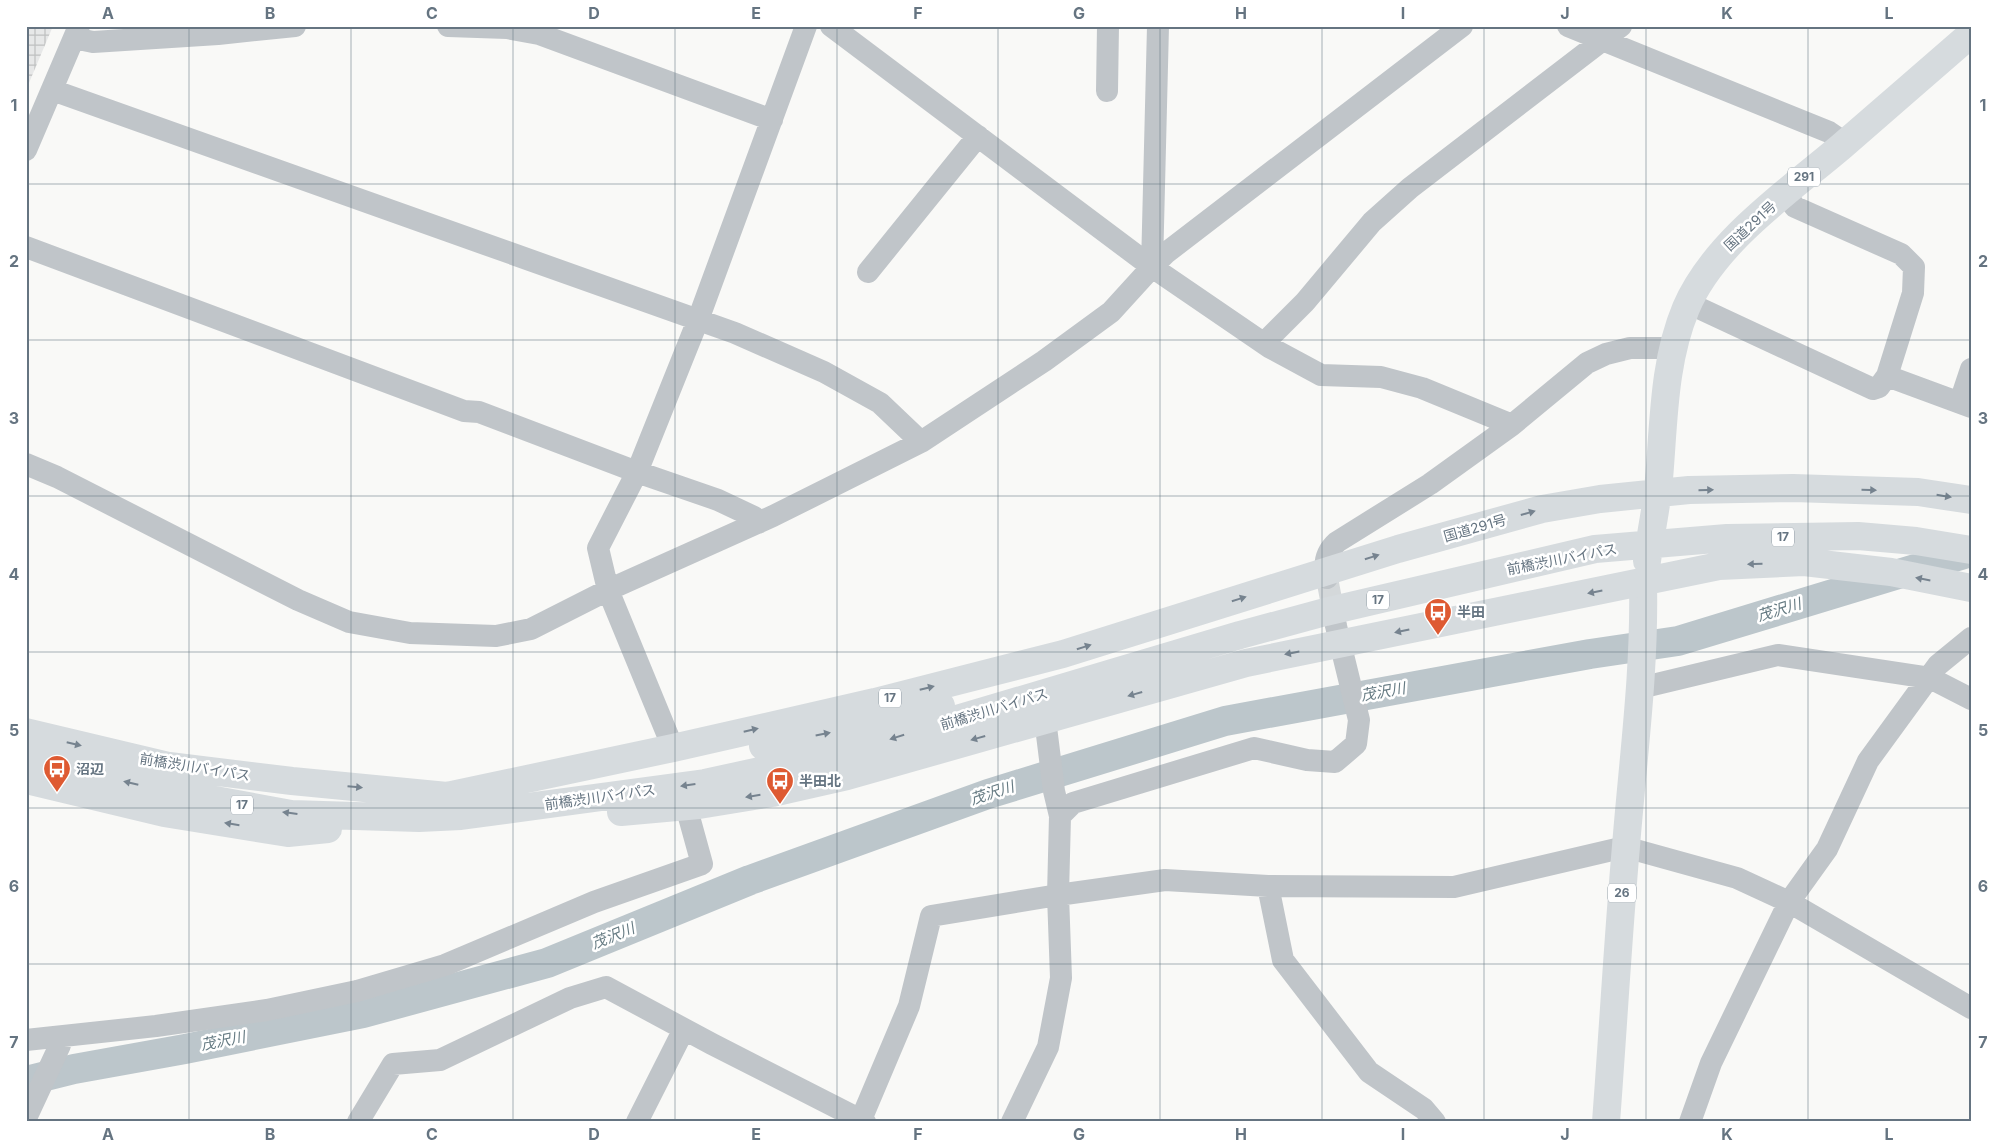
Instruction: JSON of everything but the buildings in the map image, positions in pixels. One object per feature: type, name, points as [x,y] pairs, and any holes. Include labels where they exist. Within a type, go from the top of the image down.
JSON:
[{"type":"main road","name":"国道291号","points":[[1643,582],[1658,492],[1665,396],[1674,348],[1688,303],[1704,275],[1733,240],[1971,34]]},
{"type":"main road","name":"17","points":[[1658,492],[1793,488],[1918,492],[1971,500]]},
{"type":"main road","name":"国道291号","points":[[1326,575],[1398,549],[1542,509],[1658,492]]},
{"type":"main road","name":"前橋渋川バイパス","points":[[26,759],[166,791],[291,814],[419,818],[454,806],[833,732],[980,697],[1162,658],[1324,612],[1595,549],[1727,538],[1858,536],[1971,550]]},
{"type":"main road","name":"17","points":[[454,806],[576,816],[686,806],[772,793],[847,776],[1246,663],[1506,608],[1719,566],[1804,562],[1891,572],[1971,588]]},
{"type":"main road","name":"17","points":[[454,806],[673,748],[875,702],[1063,654],[1326,575]]},
{"type":"main road","name":"26","points":[[1606,1122],[1626,847],[1641,676],[1644,624],[1643,582]]},
{"type":"main road","name":"前橋渋川バイパス","points":[[26,732],[169,766],[292,781],[454,806]]},
{"type":"main road","points":[[26,780],[164,813],[288,834],[419,818]]},
{"type":"street","points":[[26,150],[76,32],[92,42],[218,34],[295,26]]},
{"type":"street","points":[[448,26],[507,28],[539,34],[772,120]]},
{"type":"street","points":[[673,748],[608,590],[598,548],[637,472],[698,320],[806,26]]},
{"type":"street","points":[[831,26],[1152,267],[1264,343],[1321,375],[1381,377],[1422,388],[1512,424]]},
{"type":"street","points":[[1107,90],[1108,26]]},
{"type":"street","points":[[1152,267],[1158,26]]},
{"type":"street","points":[[26,464],[57,476],[298,600],[349,622],[410,633],[496,636],[530,630],[608,590],[758,523],[921,442],[1044,361],[1111,312],[1166,253],[1462,26]]},
{"type":"street","points":[[1568,26],[1830,132],[1846,143]]},
{"type":"street","points":[[1264,343],[1305,302],[1372,222],[1410,188],[1621,26]]},
{"type":"street","points":[[52,90],[735,333],[832,376],[880,403],[921,442]]},
{"type":"street","points":[[868,272],[978,136]]},
{"type":"street","points":[[1688,303],[1873,389],[1879,387],[1887,376],[1914,293],[1914,266],[1902,254],[1795,207],[1785,194]]},
{"type":"street","points":[[26,247],[464,411],[479,412],[637,472],[718,500],[754,517],[758,523]]},
{"type":"street","points":[[1326,575],[1325,563],[1328,553],[1337,542],[1430,484],[1512,424],[1587,363],[1606,354],[1630,348],[1674,348]]},
{"type":"street","points":[[1887,376],[1965,404],[1971,369]]},
{"type":"street","points":[[1690,1122],[1711,1063],[1789,902],[1827,849],[1868,761],[1938,665],[1971,638]]},
{"type":"street","points":[[1060,816],[1073,803],[1254,748],[1306,760],[1335,762],[1356,744],[1358,720],[1341,644]]},
{"type":"street","points":[[1641,676],[1778,655],[1930,678],[1971,699]]},
{"type":"street","points":[[1012,1122],[1048,1046],[1061,978],[1058,895],[1060,816],[1054,791],[1045,719]]},
{"type":"street","points":[[26,1040],[60,1041],[267,1010],[357,991],[445,965],[594,902],[702,864],[686,806]]},
{"type":"street","points":[[358,1122],[393,1064],[440,1060],[570,998],[606,987],[862,1121],[909,1006],[931,916],[1165,880],[1268,886],[1454,887],[1626,847],[1737,878],[1789,902],[1971,1008]]},
{"type":"street","points":[[1268,886],[1284,960],[1369,1072],[1424,1109],[1435,1122]]},
{"type":"street","points":[[637,1122],[684,1028]]},
{"type":"street","points":[[28,1114],[60,1041]]},
{"type":"shaded area","points":[[26,26],[53,26],[26,90]]},
{"type":"waterway","name":"茂沢川","points":[[26,1081],[74,1069],[363,1013],[547,963],[750,880],[988,794],[1225,721],[1590,654],[1678,641],[1971,552]]},
{"type":"tunnel","points":[[1327,578],[1336,626]]},
{"type":"place","name":"半田","points":[[1438,636]]},
{"type":"place","name":"沼辺","points":[[57,793]]},
{"type":"place","name":"半田北","points":[[780,805]]}]
